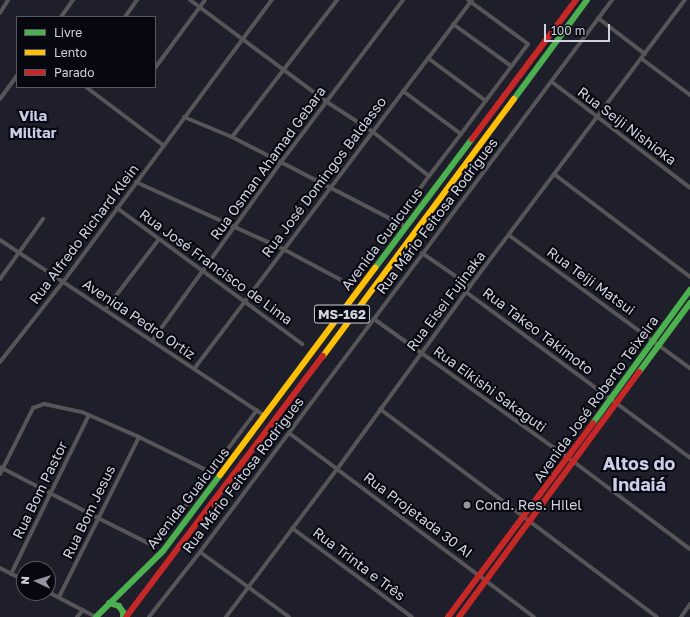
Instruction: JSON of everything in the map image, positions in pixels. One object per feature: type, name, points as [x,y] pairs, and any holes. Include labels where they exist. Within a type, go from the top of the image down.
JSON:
[{"type":"main road","name":"Avenida Guaicurus","points":[[96,617],[109,602],[163,551],[576,0]]},
{"type":"main road","name":"Avenida Guaicurus","points":[[125,617],[249,456],[587,0]]},
{"type":"main road","name":"Avenida José Roberto Teixeira","points":[[459,617],[485,581],[567,458],[690,290]]},
{"type":"main road","name":"Avenida José Roberto Teixeira","points":[[448,617],[479,575],[574,462],[690,303]]},
{"type":"main road","points":[[109,602],[119,606],[125,617]]},
{"type":"street","points":[[0,12],[8,0]]},
{"type":"street","points":[[62,16],[73,0]]},
{"type":"street","points":[[126,16],[137,0]]},
{"type":"street","points":[[190,0],[327,102],[372,132],[428,176]]},
{"type":"street","points":[[156,67],[205,0]]},
{"type":"street","points":[[243,39],[272,0]]},
{"type":"street","points":[[232,137],[337,0]]},
{"type":"street","name":"Rua Osman Ahamad Gebara","points":[[152,341],[234,226],[403,0]]},
{"type":"street","name":"Rua Mário Feitosa Rodrigues","points":[[149,617],[200,552],[374,319],[422,252],[552,82],[612,0]]},
{"type":"street","points":[[685,0],[690,4]]},
{"type":"street","name":"Rua Eisei Fujinaka","points":[[226,617],[338,468],[470,286],[510,236],[554,174],[685,0]]},
{"type":"street","points":[[397,221],[428,176],[462,134],[528,44],[470,1]]},
{"type":"street","name":"Rua José Domingos Baldasso","points":[[194,369],[470,1]]},
{"type":"street","points":[[598,18],[645,54]]},
{"type":"street","points":[[453,24],[511,66]]},
{"type":"street","name":"Rua Alfredo Richard Klein","points":[[0,362],[63,282],[243,39]]},
{"type":"street","points":[[428,58],[486,101]]},
{"type":"street","points":[[642,59],[690,95]]},
{"type":"street","points":[[0,98],[16,77]]},
{"type":"street","name":"Rua Seiji Nishioka","points":[[552,82],[690,188]]},
{"type":"street","points":[[87,88],[164,145]]},
{"type":"street","points":[[403,90],[462,134]]},
{"type":"street","points":[[184,117],[232,137],[406,227]]},
{"type":"street","points":[[554,174],[690,276]]},
{"type":"street","points":[[136,182],[283,249],[341,280]]},
{"type":"street","name":"Rua José Francisco de Lima","points":[[117,208],[302,344]]},
{"type":"street","points":[[0,279],[43,219]]},
{"type":"street","name":"Rua Teiji Matsui","points":[[510,236],[654,340],[690,368]]},
{"type":"street","points":[[105,310],[159,239]]},
{"type":"street","name":"Avenida Pedro Ortiz","points":[[0,240],[265,416]]},
{"type":"street","points":[[422,252],[470,286]]},
{"type":"street","name":"Rua Takeo Takimoto","points":[[466,292],[690,458]]},
{"type":"street","name":"Rua Eikishi Sakaguti","points":[[374,319],[574,462],[690,549]]},
{"type":"street","points":[[0,474],[1,468],[33,408],[44,404],[90,416],[139,437],[210,472]]},
{"type":"street","points":[[380,409],[657,617]]},
{"type":"street","points":[[1,468],[152,545],[157,544],[257,410]]},
{"type":"street","name":"Rua Bom Pastor","points":[[11,574],[50,493],[90,416]]},
{"type":"street","name":"Rua Projetada 30 AI","points":[[289,432],[534,617]]},
{"type":"street","name":"Rua Bom Jesus","points":[[59,597],[139,437]]},
{"type":"street","name":"Rua Trinta e Três","points":[[292,528],[412,617]]},
{"type":"street","points":[[200,552],[289,617]]},
{"type":"street","points":[[0,568],[16,576]]},
{"type":"street","points":[[56,596],[96,617]]},
{"type":"street","points":[[681,617],[690,604]]},
{"type":"street","points":[[77,617],[83,610]]},
{"type":"traffic: fast","points":[[514,99],[587,0]]},
{"type":"traffic: fast","points":[[375,268],[472,139]]},
{"type":"traffic: fast","points":[[593,423],[690,290]]},
{"type":"traffic: fast","points":[[639,372],[690,303]]},
{"type":"traffic: fast","points":[[96,617],[163,551],[220,475]]},
{"type":"traffic: fast","points":[[109,603],[119,606],[123,612],[123,617]]},
{"type":"traffic: slow","points":[[323,356],[514,99]]},
{"type":"traffic: slow","points":[[220,475],[375,268]]},
{"type":"traffic: jam","points":[[472,139],[576,0]]},
{"type":"traffic: jam","points":[[126,617],[323,356]]},
{"type":"traffic: jam","points":[[459,617],[639,372]]},
{"type":"traffic: jam","points":[[448,617],[593,423]]},
{"type":"place","name":"Cond. Res. Hilel","points":[[467,505]]},
{"type":"district","name":"Vila Militar","points":[[33,124]]},
{"type":"district","name":"Altos do Indaiá","points":[[639,474]]}]
